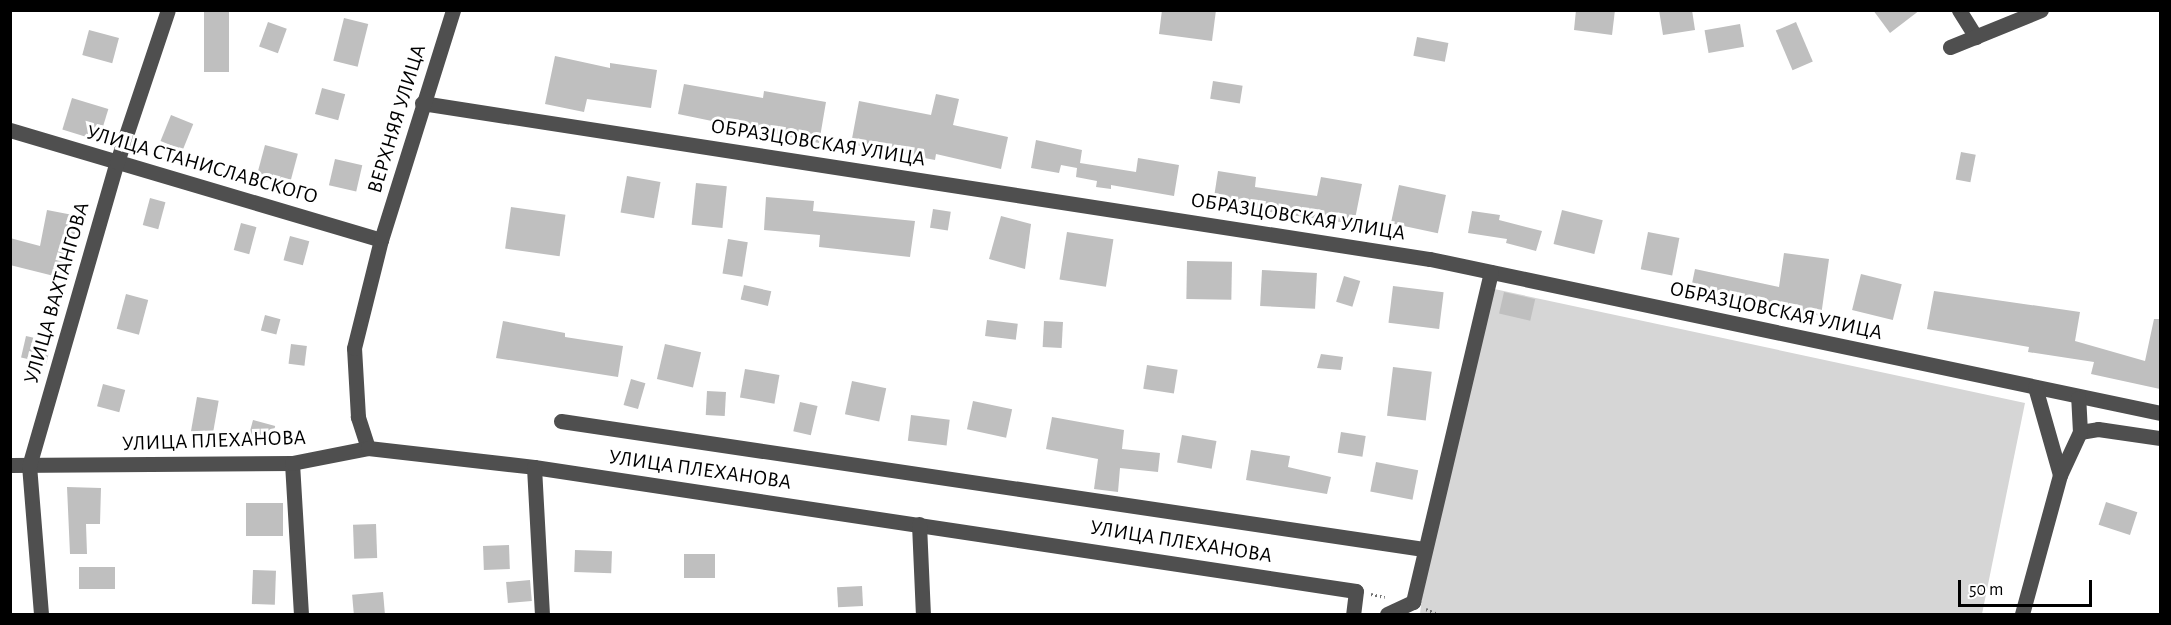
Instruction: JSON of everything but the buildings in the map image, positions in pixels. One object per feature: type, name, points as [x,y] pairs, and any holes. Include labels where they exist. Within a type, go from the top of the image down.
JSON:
[{"type":"street","name":"УЛИЦА ВАХТАНГОВА","points":[[41,615],[29,466],[117,162],[168,10]]},
{"type":"street","name":"ВЕРХНЯЯ УЛИЦА","points":[[368,448],[358,417],[354,348],[381,240],[453,10]]},
{"type":"street","points":[[1959,10],[1976,37]]},
{"type":"street","points":[[1950,47],[2041,10]]},
{"type":"street","name":"ОБРАЗЦОВСКАЯ УЛИЦА","points":[[422,104],[1430,259],[2078,398],[2160,413]]},
{"type":"street","name":"УЛИЦА СТАНИСЛАВСКОГО","points":[[10,130],[381,240]]},
{"type":"street","points":[[1387,615],[1413,602],[1491,272]]},
{"type":"street","points":[[2035,387],[2060,475]]},
{"type":"street","points":[[2022,615],[2060,475],[2080,432],[2078,398]]},
{"type":"street","points":[[561,422],[1424,549]]},
{"type":"street","points":[[2080,432],[2098,429],[2160,438]]},
{"type":"street","name":"УЛИЦА ПЛЕХАНОВА","points":[[10,465],[292,463],[368,448],[534,467],[1356,591],[1353,615]]},
{"type":"street","points":[[292,463],[301,615]]},
{"type":"street","points":[[534,467],[542,615]]},
{"type":"street","points":[[919,524],[922,615]]},
{"type":"shaded area","points":[[1485,287],[2025,403],[1982,614],[1420,614],[1428,544]]}]
